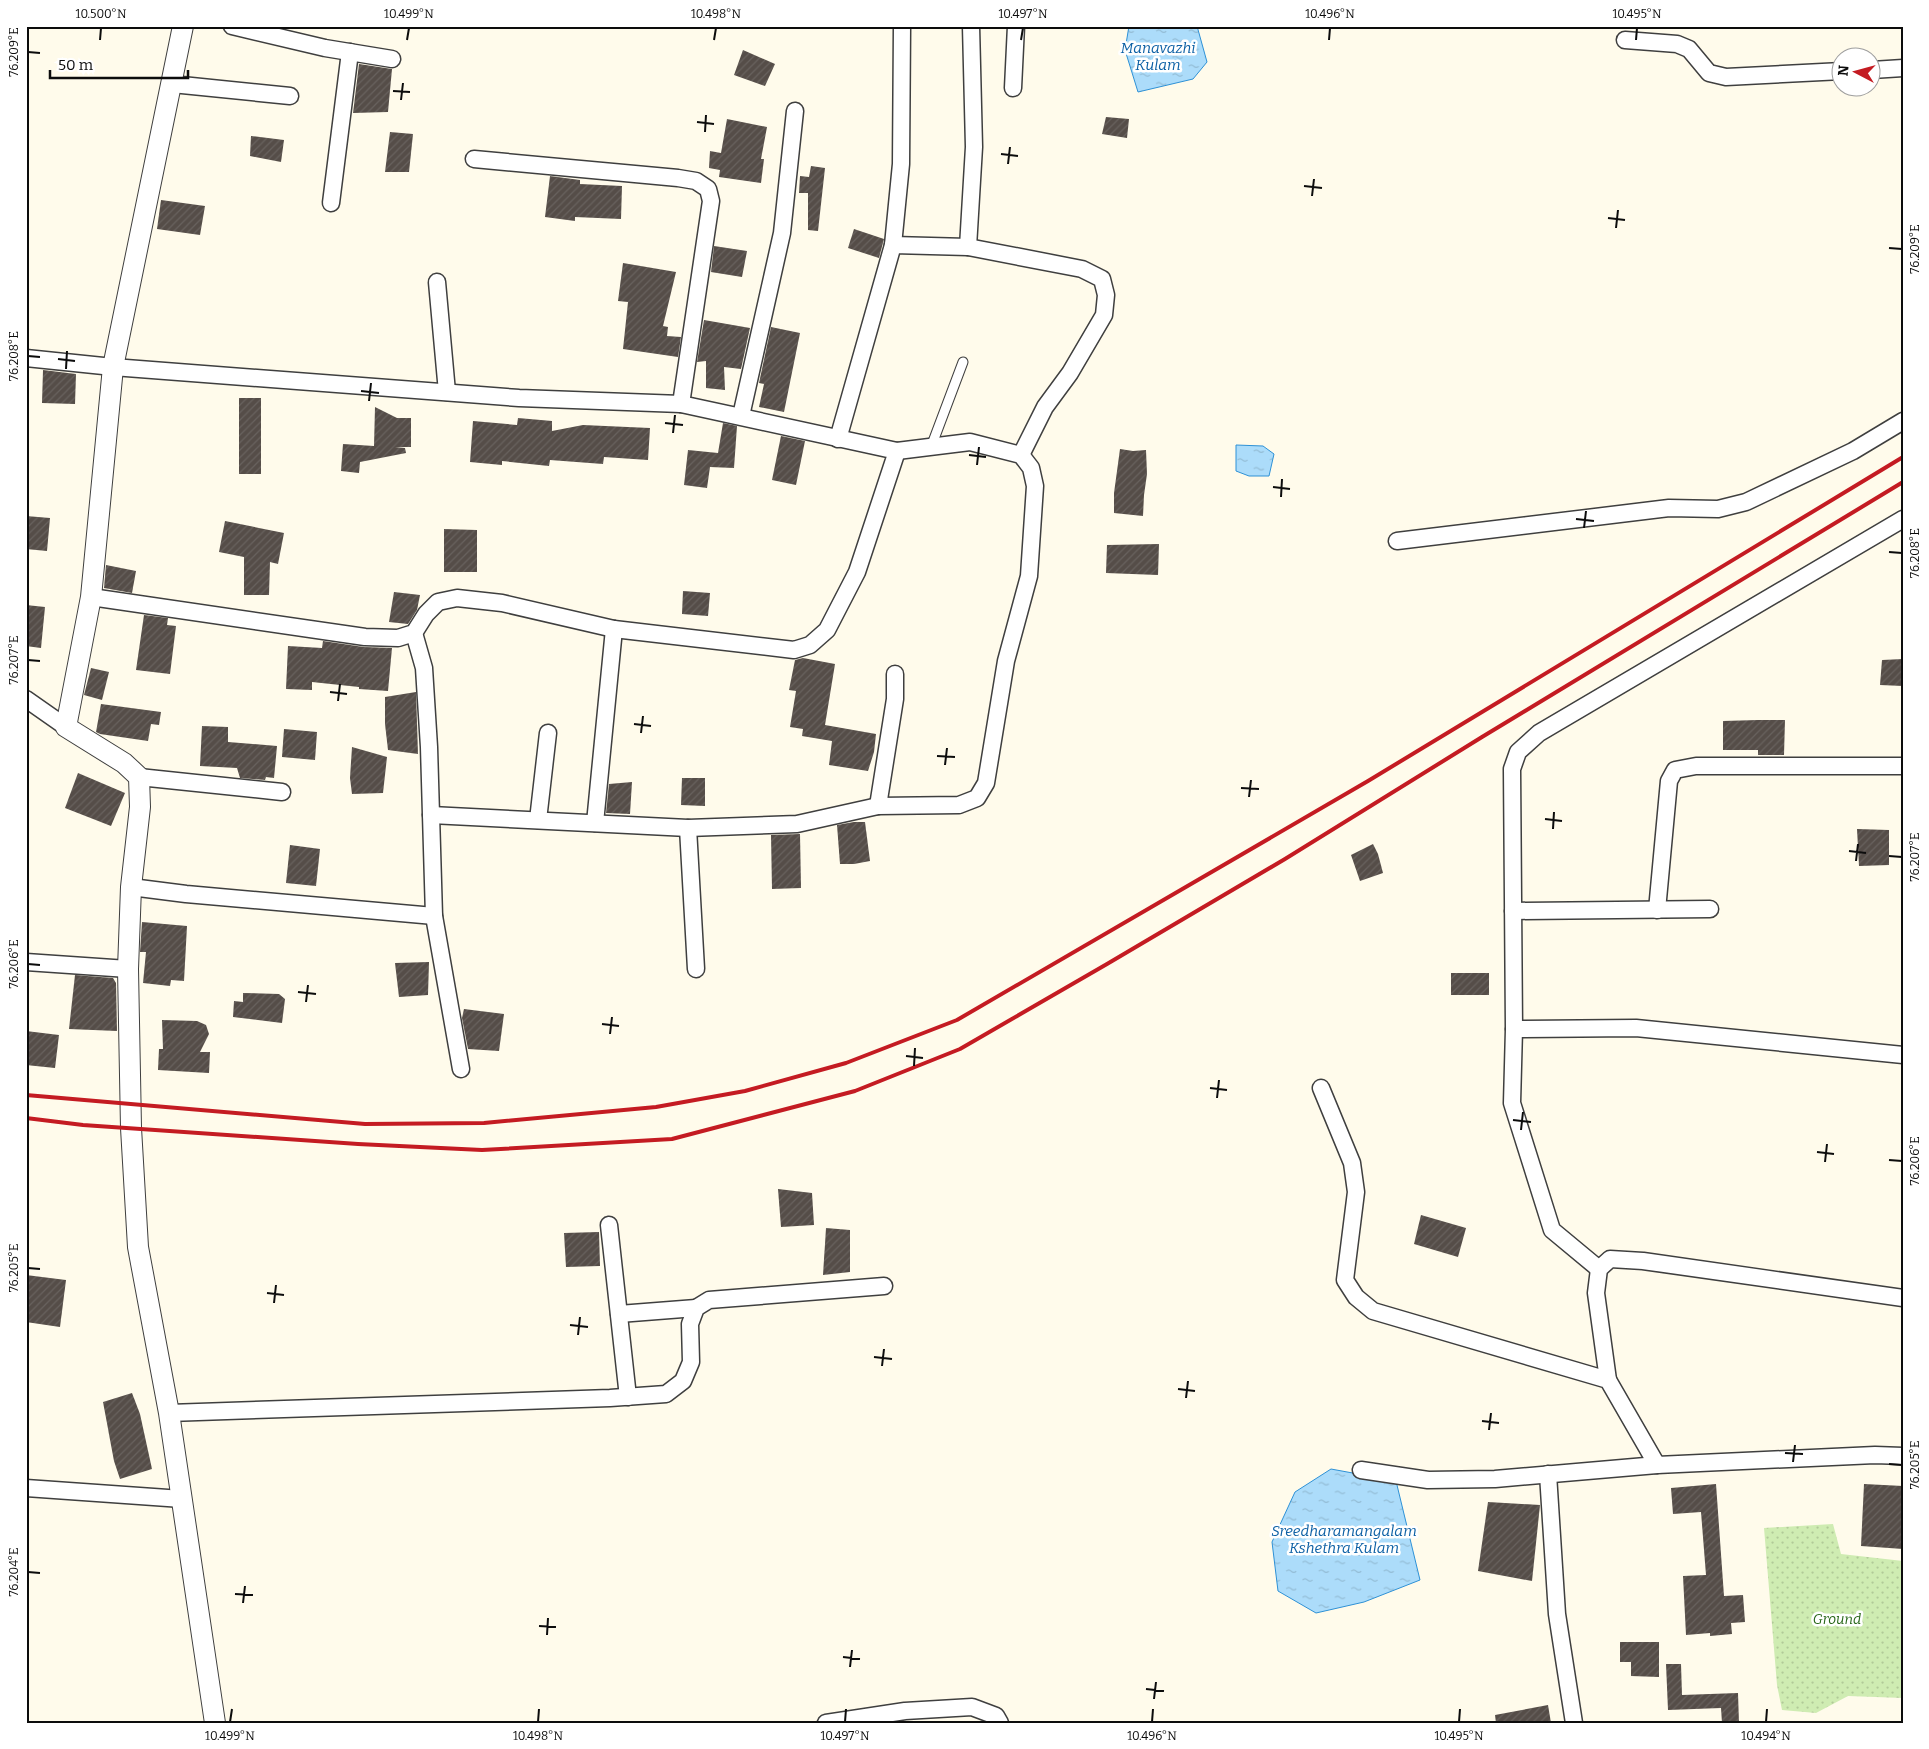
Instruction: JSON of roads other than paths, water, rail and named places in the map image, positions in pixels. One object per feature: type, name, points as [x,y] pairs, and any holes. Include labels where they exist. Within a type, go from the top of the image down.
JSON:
[{"type":"street","points":[[66,727],[91,597],[113,367],[148,187],[172,84],[183,26]]},
{"type":"street","points":[[232,26],[392,60]]},
{"type":"street","points":[[838,439],[893,245],[900,164],[902,26]]},
{"type":"street","points":[[968,247],[974,147],[971,26]]},
{"type":"street","points":[[1013,88],[1016,26]]},
{"type":"street","points":[[1625,40],[1677,44],[1689,49],[1709,73],[1726,77],[1832,72]]},
{"type":"street","points":[[331,203],[350,52]]},
{"type":"street","points":[[1882,69],[1903,68]]},
{"type":"street","points":[[172,84],[290,96]]},
{"type":"street","points":[[741,416],[782,233],[795,111]]},
{"type":"street","points":[[474,159],[678,178],[696,181],[708,189],[712,201],[681,404]]},
{"type":"street","points":[[893,245],[968,247],[1082,269],[1102,279],[1106,295],[1104,315],[1070,373],[1045,407],[1020,455]]},
{"type":"street","points":[[437,282],[447,392]]},
{"type":"street","points":[[26,358],[113,367],[519,398],[681,404],[897,451],[970,442],[1020,455],[1031,468],[1035,486],[1029,576],[1006,661],[986,783],[977,798],[960,805],[878,806],[797,824],[688,828],[431,816]]},
{"type":"street","points":[[1397,541],[1669,508],[1718,509],[1746,502],[1853,451],[1903,421]]},
{"type":"street","points":[[91,597],[365,636],[398,638],[414,633],[426,614],[438,602],[457,598],[502,603],[614,629],[794,650],[810,645],[827,630],[857,572],[897,451]]},
{"type":"street","points":[[1599,1268],[1552,1230],[1512,1103],[1514,1029],[1512,770],[1518,752],[1539,733],[1903,519]]},
{"type":"street","points":[[594,823],[614,629]]},
{"type":"street","points":[[414,633],[424,668],[434,916],[461,1069]]},
{"type":"street","points":[[878,806],[895,699],[895,674]]},
{"type":"street","points":[[26,699],[66,727],[124,762],[139,777],[282,792]]},
{"type":"street","points":[[538,820],[548,733]]},
{"type":"street","points":[[1657,910],[1669,781],[1675,770],[1696,766],[1903,766]]},
{"type":"street","points":[[139,777],[140,807],[131,887],[128,969],[131,1128],[138,1247],[169,1413],[215,1723]]},
{"type":"street","points":[[688,828],[696,969]]},
{"type":"street","points":[[131,887],[186,894],[434,916]]},
{"type":"street","points":[[1513,911],[1710,909]]},
{"type":"street","points":[[26,962],[128,969]]},
{"type":"street","points":[[1514,1029],[1636,1028],[1903,1055]]},
{"type":"street","points":[[1322,1088],[1352,1163],[1356,1192],[1345,1280],[1356,1298],[1373,1311],[1608,1380]]},
{"type":"street","points":[[608,1225],[628,1397]]},
{"type":"street","points":[[1657,1465],[1608,1380],[1596,1293],[1599,1268],[1610,1259],[1643,1261],[1903,1298]]},
{"type":"street","points":[[619,1314],[696,1308],[709,1300],[884,1286]]},
{"type":"street","points":[[169,1413],[628,1397],[666,1394],[683,1382],[691,1362],[690,1324],[696,1308]]},
{"type":"street","points":[[1361,1470],[1428,1480],[1494,1479],[1657,1465],[1875,1455],[1903,1456]]},
{"type":"street","points":[[1548,1474],[1557,1614],[1574,1723]]},
{"type":"street","points":[[26,1488],[182,1499]]},
{"type":"street","points":[[826,1723],[906,1717],[972,1707],[996,1716],[1000,1723]]},
{"type":"lane","points":[[931,447],[963,362]]},
{"type":"water","name":"Manavazhi Kulam","points":[[1129,26],[1197,26],[1207,62],[1193,79],[1138,92],[1125,50]]},
{"type":"water","points":[[1236,445],[1263,446],[1274,454],[1269,476],[1249,476],[1236,471]]},
{"type":"water","name":"Sreedharamangalam Kshethra Kulam","points":[[1331,1469],[1396,1481],[1420,1580],[1364,1602],[1316,1613],[1278,1591],[1272,1542],[1295,1492]]},
{"type":"railway","points":[[26,1095],[365,1124],[484,1123],[656,1107],[745,1091],[846,1063],[957,1020],[1368,781],[1903,457]]},
{"type":"railway","points":[[26,1118],[83,1125],[358,1144],[482,1150],[672,1139],[855,1091],[960,1049],[1107,964],[1285,859],[1482,737],[1903,482]]},
{"type":"park label","name":"Ground","points":[[1837,1619]]}]
